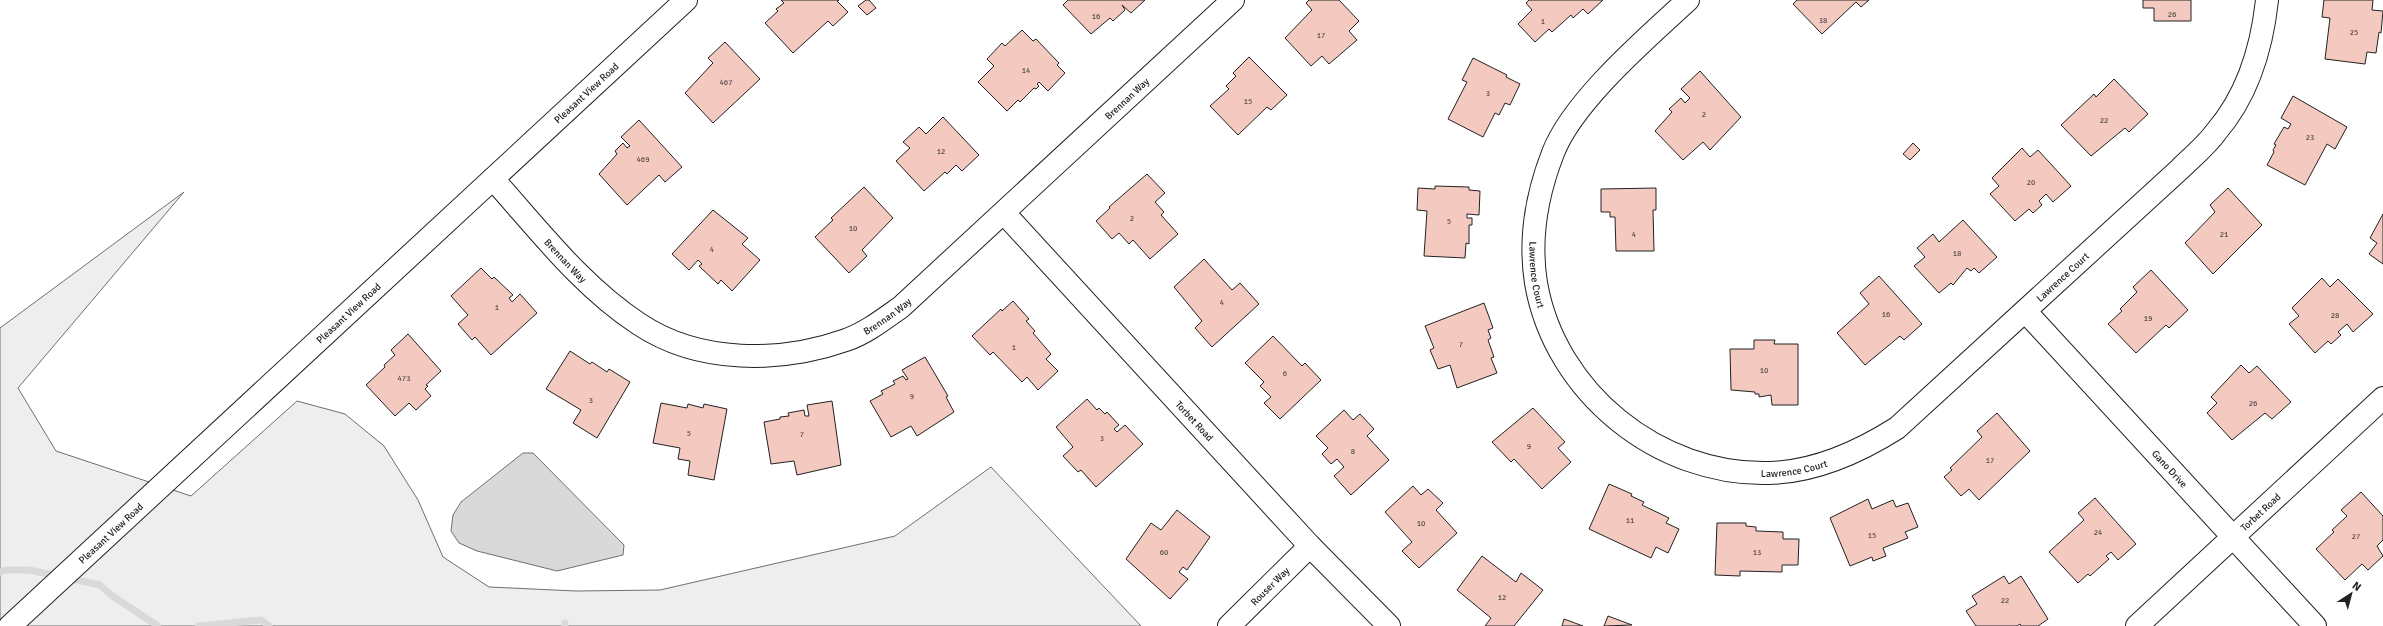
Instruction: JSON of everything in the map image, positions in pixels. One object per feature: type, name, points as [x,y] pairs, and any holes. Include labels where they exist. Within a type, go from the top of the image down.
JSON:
[{"type":"street","name":"Pleasant View Road","points":[[10,626],[686,0]]},
{"type":"street","name":"Brennan Way","points":[[493,179],[574,268],[607,300],[640,325],[673,341],[708,351],[741,356],[776,356],[815,349],[848,339],[876,324],[901,307],[1233,0]]},
{"type":"street","name":"Lawrence Court","points":[[1684,1],[1602,83],[1575,116],[1554,151],[1538,197],[1534,240],[1536,283],[1548,326],[1571,370],[1598,404],[1633,432],[1675,456],[1724,470],[1770,473],[1817,466],[1861,450],[1897,428],[2180,169],[2216,132],[2235,105],[2251,71],[2264,28],[2267,0]]},
{"type":"street","name":"Torbet Road","points":[[1004,213],[1310,546],[1389,626]]},
{"type":"street","name":"Gano Drive","points":[[2025,311],[2315,626]]},
{"type":"street","name":"Torbet Road","points":[[2137,626],[2232,536],[2383,398]]},
{"type":"street","name":"Rouser Way","points":[[1229,626],[1310,546]]},
{"type":"shaded area","points":[[184,192],[18,388],[56,451],[191,496],[297,401],[345,414],[384,446],[418,500],[443,557],[489,587],[576,591],[660,590],[895,536],[991,467],[1141,626],[0,626],[0,328]]},
{"type":"shaded area","points":[[523,453],[533,453],[624,545],[623,555],[557,571],[477,551],[459,543],[451,531],[453,515],[461,502]]},
{"type":"building","points":[[781,0],[839,0],[837,1],[848,12],[833,26],[828,21],[793,53],[765,23],[778,11],[776,9],[784,3]]},
{"type":"building","points":[[866,0],[869,0],[876,8],[867,15],[858,6]]},
{"type":"building","points":[[1068,0],[1145,0],[1131,13],[1122,5],[1125,10],[1113,21],[1110,18],[1091,34],[1063,5]]},
{"type":"building","points":[[1309,0],[1339,0],[1359,21],[1349,31],[1357,40],[1329,64],[1322,56],[1311,66],[1285,38],[1312,10],[1306,3]]},
{"type":"building","points":[[1529,0],[1603,0],[1588,14],[1583,9],[1573,18],[1571,15],[1552,32],[1549,29],[1535,42],[1518,24],[1532,10],[1526,3]]},
{"type":"building","points":[[1797,0],[1869,0],[1861,7],[1856,2],[1822,34],[1793,4]]},
{"type":"building","points":[[2143,0],[2191,0],[2191,21],[2154,21],[2154,8],[2143,8]]},
{"type":"building","points":[[2324,0],[2373,0],[2372,10],[2383,11],[2381,33],[2379,32],[2376,53],[2367,52],[2365,64],[2325,59],[2330,18],[2322,17]]},
{"type":"building","points":[[1022,30],[1033,41],[1036,39],[1059,63],[1057,65],[1065,73],[1048,91],[1039,82],[1037,84],[1039,86],[1036,89],[1034,88],[1020,102],[1018,100],[1007,111],[978,82],[994,66],[987,59],[1002,43],[1005,46]]},
{"type":"building","points":[[725,42],[760,79],[713,123],[685,93],[713,63],[708,58]]},
{"type":"building","points":[[1249,57],[1287,95],[1271,110],[1267,107],[1238,135],[1210,106],[1229,89],[1226,86],[1236,76],[1233,73]]},
{"type":"building","points":[[1473,58],[1507,75],[1506,77],[1520,84],[1510,105],[1505,103],[1499,115],[1495,113],[1483,137],[1448,119],[1467,82],[1462,80]]},
{"type":"building","points":[[1700,71],[1741,117],[1710,150],[1703,142],[1683,160],[1655,131],[1672,112],[1669,109],[1681,98],[1685,103],[1690,98],[1681,89]]},
{"type":"building","points":[[2114,79],[2148,114],[2129,132],[2125,128],[2091,156],[2061,125],[2094,94],[2096,97]]},
{"type":"building","points":[[2293,96],[2347,127],[2335,149],[2327,144],[2305,185],[2267,165],[2274,152],[2273,150],[2276,145],[2274,144],[2284,127],[2288,129],[2291,124],[2281,118]]},
{"type":"building","points":[[943,117],[979,155],[962,171],[956,165],[947,174],[945,172],[924,191],[896,161],[910,148],[903,142],[919,127],[926,134]]},
{"type":"building","points":[[639,120],[682,167],[665,182],[659,175],[627,205],[599,174],[617,154],[615,151],[623,143],[627,148],[630,146],[621,137]]},
{"type":"building","points":[[1913,143],[1920,150],[1910,160],[1903,154]]},
{"type":"building","points":[[2022,148],[2030,157],[2038,150],[2071,186],[2053,202],[2046,194],[2039,201],[2042,205],[2033,213],[2029,209],[2015,221],[1990,194],[1999,186],[1992,178]]},
{"type":"building","points":[[1147,174],[1165,193],[1155,202],[1164,212],[1161,215],[1178,234],[1150,259],[1133,240],[1129,244],[1119,233],[1112,239],[1096,221],[1110,208],[1109,207]]},
{"type":"building","points":[[1435,186],[1469,187],[1469,190],[1480,191],[1479,215],[1467,214],[1467,218],[1472,218],[1472,225],[1469,225],[1469,244],[1466,243],[1465,258],[1424,256],[1427,211],[1417,210],[1418,188],[1435,189]]},
{"type":"building","points":[[864,187],[893,218],[862,250],[867,256],[849,273],[815,237],[833,220],[831,218]]},
{"type":"building","points":[[1656,188],[1656,210],[1653,210],[1654,251],[1616,251],[1615,217],[1610,217],[1610,212],[1601,212],[1601,189]]},
{"type":"building","points":[[2228,188],[2262,225],[2213,274],[2185,243],[2215,212],[2210,205]]},
{"type":"building","points":[[713,210],[748,238],[742,244],[760,260],[732,291],[721,280],[718,284],[699,266],[702,264],[698,260],[689,270],[672,254]]},
{"type":"building","points":[[2383,214],[2383,264],[2369,254],[2377,243],[2370,238]]},
{"type":"building","points":[[1963,220],[1997,257],[1979,273],[1974,268],[1971,271],[1967,268],[1953,285],[1951,283],[1939,293],[1914,266],[1925,257],[1917,248],[1933,234],[1939,242]]},
{"type":"building","points":[[1204,259],[1232,290],[1240,283],[1259,304],[1212,347],[1195,328],[1202,321],[1174,287]]},
{"type":"building","points":[[481,268],[492,279],[494,277],[513,295],[509,298],[512,302],[520,294],[537,313],[491,355],[475,337],[472,340],[458,324],[468,315],[451,296]]},
{"type":"building","points":[[2151,270],[2188,310],[2169,328],[2166,325],[2136,353],[2108,324],[2122,311],[2120,309],[2137,292],[2133,287]]},
{"type":"building","points":[[1879,276],[1922,324],[1904,340],[1900,336],[1865,365],[1837,333],[1869,304],[1860,293]]},
{"type":"building","points":[[2322,278],[2330,287],[2338,279],[2373,314],[2353,332],[2347,324],[2338,332],[2341,335],[2331,344],[2328,341],[2315,353],[2289,324],[2299,316],[2292,308]]},
{"type":"building","points":[[1013,301],[1029,319],[1026,321],[1035,331],[1033,333],[1051,354],[1046,359],[1058,371],[1038,390],[1027,377],[1022,382],[993,352],[990,355],[972,336],[1001,309],[1002,311]]},
{"type":"building","points":[[1484,303],[1493,328],[1488,330],[1491,338],[1488,340],[1494,357],[1491,358],[1497,373],[1457,388],[1450,365],[1438,369],[1430,350],[1434,348],[1425,326]]},
{"type":"building","points":[[408,334],[441,371],[426,385],[428,386],[425,389],[431,396],[416,410],[409,403],[395,416],[366,385],[395,355],[391,350]]},
{"type":"building","points":[[1273,336],[1302,366],[1305,363],[1321,380],[1280,419],[1264,403],[1271,397],[1260,386],[1264,382],[1245,363]]},
{"type":"building","points":[[1754,340],[1775,340],[1774,344],[1798,344],[1798,405],[1772,405],[1771,395],[1759,397],[1759,394],[1755,394],[1755,392],[1731,390],[1730,349],[1754,349]]},
{"type":"building","points":[[570,351],[590,364],[592,362],[607,372],[609,369],[630,382],[597,438],[573,423],[581,410],[546,389]]},
{"type":"building","points":[[925,357],[948,396],[946,397],[954,412],[917,436],[911,426],[891,437],[870,401],[883,394],[881,391],[895,384],[893,381],[903,376],[906,380],[908,379],[902,370]]},
{"type":"building","points":[[2241,365],[2249,373],[2257,366],[2291,402],[2272,419],[2265,413],[2232,440],[2207,413],[2217,403],[2211,397]]},
{"type":"building","points":[[1087,399],[1097,410],[1099,408],[1105,414],[1107,412],[1119,425],[1114,429],[1117,432],[1125,425],[1143,444],[1096,487],[1081,470],[1078,472],[1063,456],[1073,447],[1056,427]]},
{"type":"building","points":[[832,401],[841,465],[797,475],[794,461],[771,464],[764,422],[789,416],[788,413],[804,410],[805,416],[809,416],[807,405]]},
{"type":"building","points":[[661,403],[687,408],[688,404],[703,408],[704,404],[727,409],[714,480],[688,475],[690,461],[678,459],[680,448],[653,443]]},
{"type":"building","points":[[1533,408],[1565,442],[1558,448],[1571,462],[1542,489],[1514,459],[1511,462],[1492,442]]},
{"type":"building","points":[[1344,410],[1353,420],[1360,414],[1374,429],[1367,436],[1389,460],[1351,495],[1334,476],[1344,467],[1337,459],[1331,464],[1322,454],[1328,448],[1316,436]]},
{"type":"building","points":[[1997,413],[2030,451],[1979,500],[1969,489],[1961,496],[1944,477],[1952,470],[1950,468],[1982,437],[1977,431]]},
{"type":"building","points":[[1609,484],[1632,494],[1631,496],[1644,502],[1642,505],[1669,518],[1666,523],[1679,529],[1668,553],[1656,547],[1651,558],[1589,529]]},
{"type":"building","points":[[1413,486],[1421,495],[1428,489],[1443,503],[1436,510],[1457,533],[1419,568],[1402,551],[1412,542],[1385,512]]},
{"type":"building","points":[[2361,492],[2383,516],[2383,540],[2377,546],[2383,556],[2368,570],[2362,564],[2345,580],[2316,549],[2334,532],[2332,530],[2347,516],[2341,510]]},
{"type":"building","points":[[2095,498],[2136,544],[2118,560],[2111,552],[2106,556],[2109,559],[2090,576],[2088,574],[2078,583],[2049,552],[2084,520],[2078,513]]},
{"type":"building","points":[[1868,499],[1872,509],[1893,500],[1896,507],[1908,503],[1918,527],[1905,532],[1908,538],[1883,548],[1886,556],[1873,561],[1872,557],[1850,566],[1830,518]]},
{"type":"building","points":[[1177,510],[1210,537],[1187,570],[1183,567],[1179,572],[1188,579],[1170,599],[1126,559],[1151,523],[1161,530]]},
{"type":"building","points":[[1717,523],[1746,523],[1746,526],[1756,527],[1756,531],[1783,532],[1783,539],[1799,539],[1798,565],[1782,565],[1782,572],[1740,571],[1740,576],[1715,575]]},
{"type":"building","points":[[1482,556],[1516,582],[1521,573],[1543,590],[1514,626],[1485,626],[1491,618],[1457,590]]},
{"type":"building","points":[[2004,576],[2009,584],[2021,576],[2048,619],[2038,626],[2021,626],[2020,624],[2017,626],[1976,626],[1966,611],[1977,604],[1972,596]]},
{"type":"building","points":[[1608,616],[1632,625],[1604,626]]},
{"type":"building","points":[[1564,619],[1583,626],[1562,626]]},
{"type":"waterway","points":[[0,572],[6,570],[29,570],[100,585],[111,595],[158,626]]},
{"type":"waterway","points":[[198,626],[261,620],[269,626]]}]
